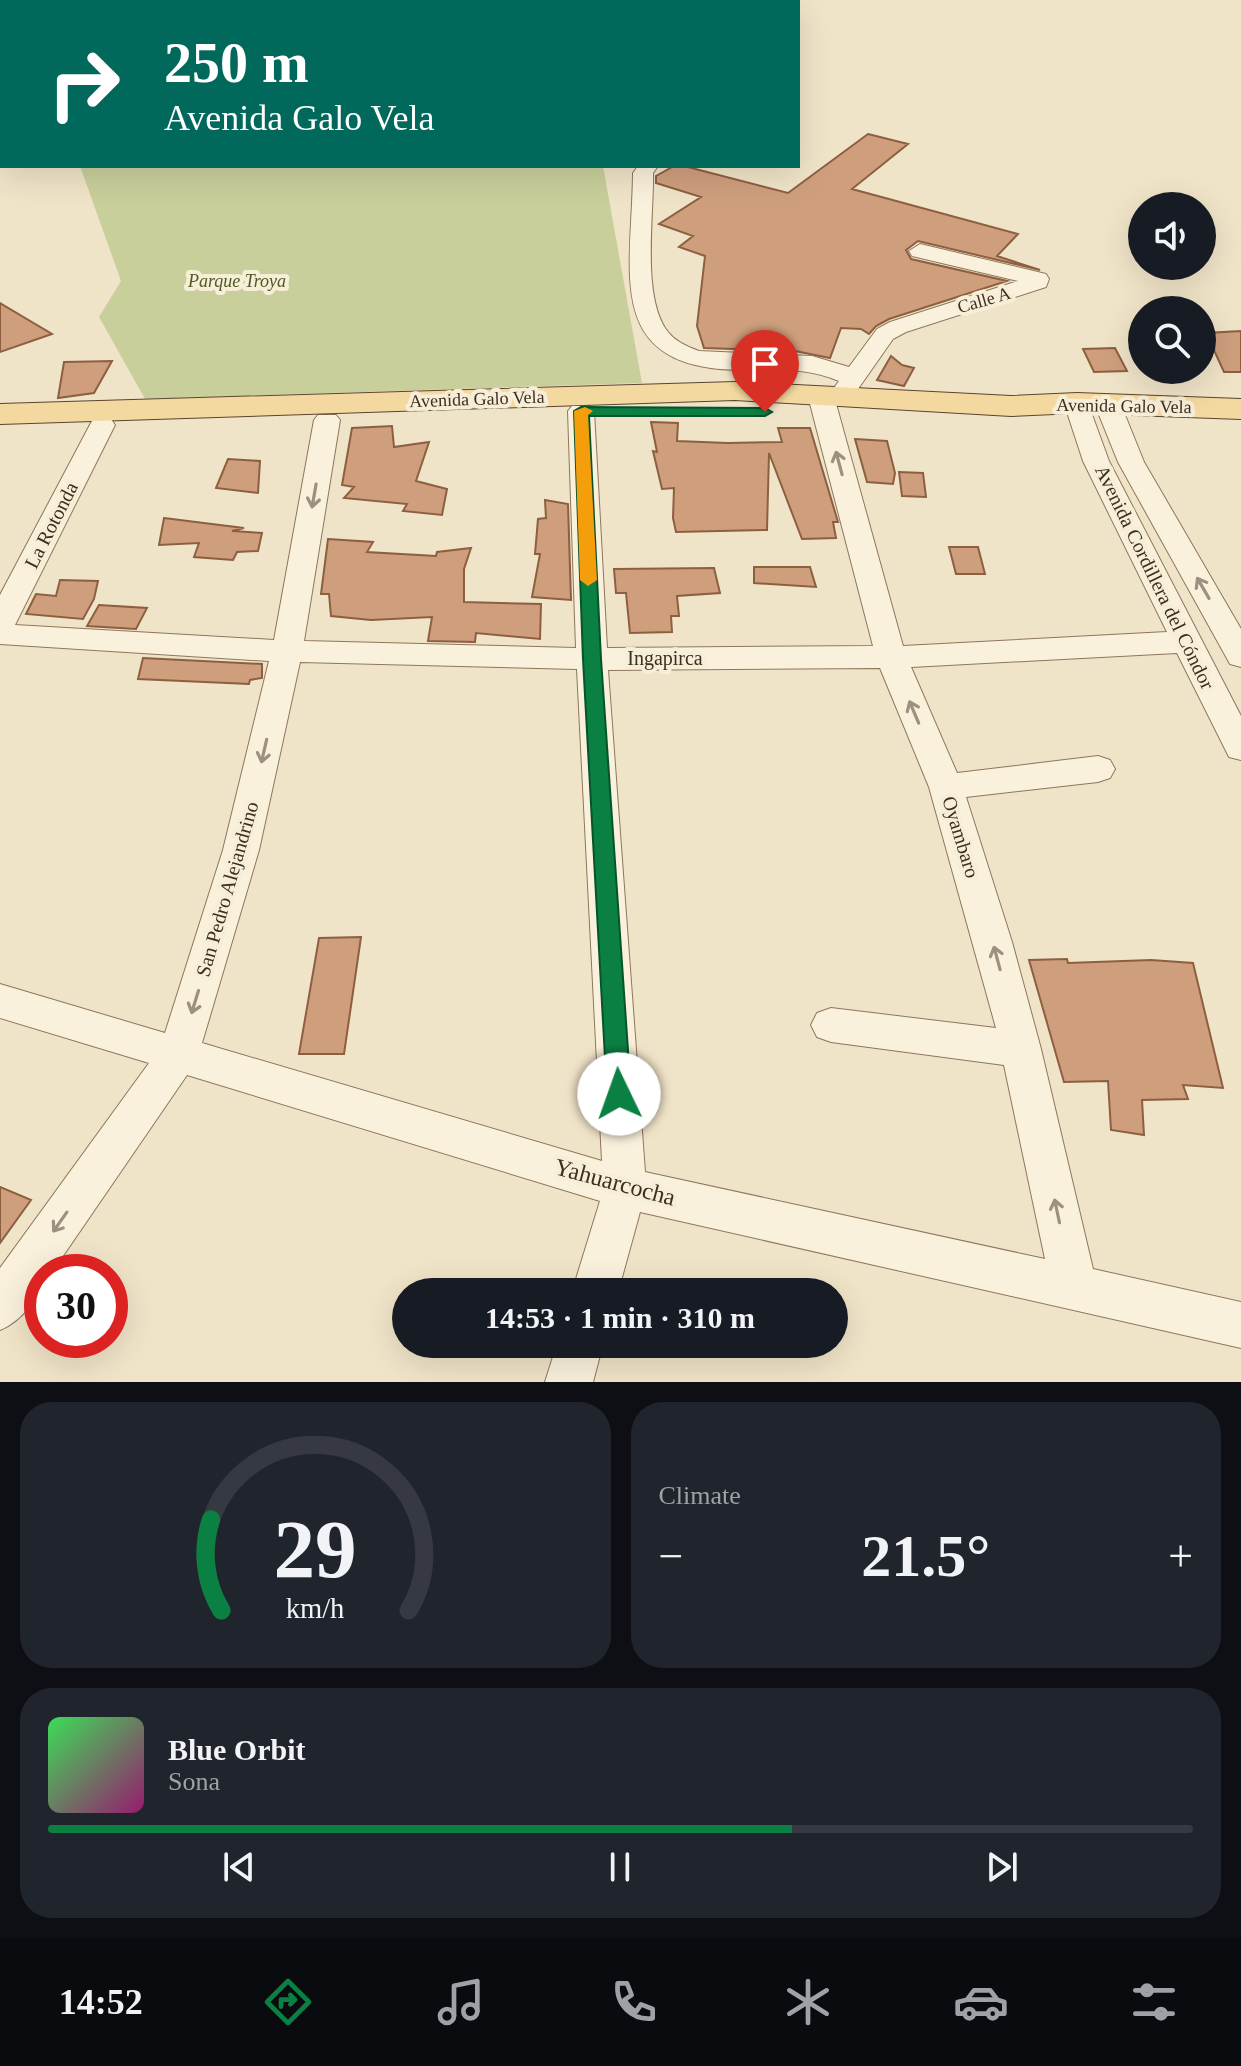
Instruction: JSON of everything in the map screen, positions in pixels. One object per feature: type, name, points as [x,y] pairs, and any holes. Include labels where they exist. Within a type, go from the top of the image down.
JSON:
[{"type":"main road","name":"Avenida Galo Vela","points":[[0,414],[735,391],[1096,413],[1241,426]]},
{"type":"main road","name":"Avenida Galo Vela","points":[[0,429],[581,411],[835,395]]},
{"type":"main road","name":"Avenida Galo Vela","points":[[1096,413],[1241,409]]},
{"type":"street","points":[[647,168],[643,173],[642,269],[647,315],[659,340],[693,359],[810,363],[835,395]]},
{"type":"street","name":"Calle A","points":[[835,395],[885,334],[898,327],[1038,282],[1038,279],[1023,275],[920,251]]},
{"type":"street","name":"Oyambaro","points":[[835,395],[891,657],[946,787],[993,942],[1021,1049],[1074,1287]]},
{"type":"street","points":[[581,411],[592,659],[625,1188],[599,1278]]},
{"type":"street","name":"Avenida Cordillera del Cóndor","points":[[1096,413],[1096,461],[1241,748]]},
{"type":"street","name":"Avenida Cordillera del Cóndor","points":[[1096,413],[1131,462],[1241,656]]},
{"type":"street","name":"San Pedro Alejandrino","points":[[0,1307],[178,1055],[241,850],[287,651],[327,420]]},
{"type":"street","name":"La Rotonda","points":[[0,624],[102,425]]},
{"type":"street","name":"Ingapirca","points":[[0,634],[287,651],[592,659],[891,657],[1186,642]]},
{"type":"street","points":[[946,787],[1098,769]]},
{"type":"street","name":"Yahuarcocha","points":[[0,1001],[625,1188],[1241,1325]]},
{"type":"street","points":[[831,1025],[1021,1049]]},
{"type":"street","points":[[569,1382],[576,1358]]},
{"type":"green space","name":"Parque Troya","points":[[81,168],[603,168],[642,383],[145,399],[99,317],[121,281]]},
{"type":"building","points":[[868,134],[908,144],[852,189],[1018,234],[997,256],[1040,270],[918,241],[906,250],[911,259],[1007,281],[889,319],[869,334],[861,329],[841,328],[830,358],[795,351],[704,348],[697,326],[705,256],[679,247],[693,236],[659,224],[701,197],[656,183],[656,176],[670,168],[692,168],[788,193]]},
{"type":"building","points":[[0,303],[52,334],[0,352]]},
{"type":"building","points":[[1241,331],[1241,372],[1224,372],[1216,355],[1216,332]]},
{"type":"building","points":[[1115,348],[1127,371],[1094,372],[1083,349]]},
{"type":"building","points":[[891,356],[902,365],[914,368],[904,386],[877,380]]},
{"type":"building","points":[[112,361],[94,393],[58,398],[64,362]]},
{"type":"building","points":[[651,422],[678,423],[677,441],[728,443],[782,442],[778,428],[810,428],[838,522],[833,522],[836,538],[802,539],[769,453],[767,530],[676,532],[674,488],[662,489],[653,451],[657,452]]},
{"type":"building","points":[[392,426],[394,447],[429,442],[416,481],[447,489],[442,515],[403,511],[407,504],[344,498],[354,487],[342,485],[352,428]]},
{"type":"building","points":[[855,439],[887,441],[895,473],[893,484],[867,482]]},
{"type":"building","points":[[228,459],[260,461],[258,493],[216,488]]},
{"type":"building","points":[[899,472],[923,473],[926,497],[902,496]]},
{"type":"building","points":[[545,500],[568,504],[571,600],[532,597],[540,554],[535,554],[538,519],[546,518]]},
{"type":"building","points":[[164,518],[244,528],[232,531],[262,533],[258,551],[237,552],[233,560],[194,557],[199,543],[159,545]]},
{"type":"building","points":[[328,539],[373,542],[367,552],[436,556],[437,552],[471,548],[464,569],[464,602],[541,604],[540,639],[476,633],[475,642],[428,641],[432,617],[371,620],[331,616],[329,594],[321,594]]},
{"type":"building","points":[[949,547],[978,547],[985,574],[956,574]]},
{"type":"building","points":[[754,567],[810,567],[816,587],[754,583]]},
{"type":"building","points":[[714,568],[720,593],[677,596],[679,616],[671,616],[672,632],[630,633],[626,593],[616,593],[614,569]]},
{"type":"building","points":[[60,580],[98,581],[94,599],[83,619],[26,614],[36,594],[56,596]]},
{"type":"building","points":[[99,605],[147,608],[136,629],[87,626]]},
{"type":"building","points":[[143,658],[262,664],[262,678],[250,680],[249,684],[138,679]]},
{"type":"building","points":[[361,937],[344,1054],[299,1054],[319,938]]},
{"type":"building","points":[[1067,959],[1068,963],[1151,960],[1193,963],[1223,1088],[1183,1085],[1188,1099],[1142,1100],[1144,1135],[1111,1130],[1108,1081],[1064,1082],[1029,960]]},
{"type":"building","points":[[0,1187],[31,1200],[0,1243]]},
{"type":"slow traffic","points":[[585,411],[581,411],[588,580]]},
{"type":"route","points":[[619,1094],[592,659],[581,411],[765,412]]}]
